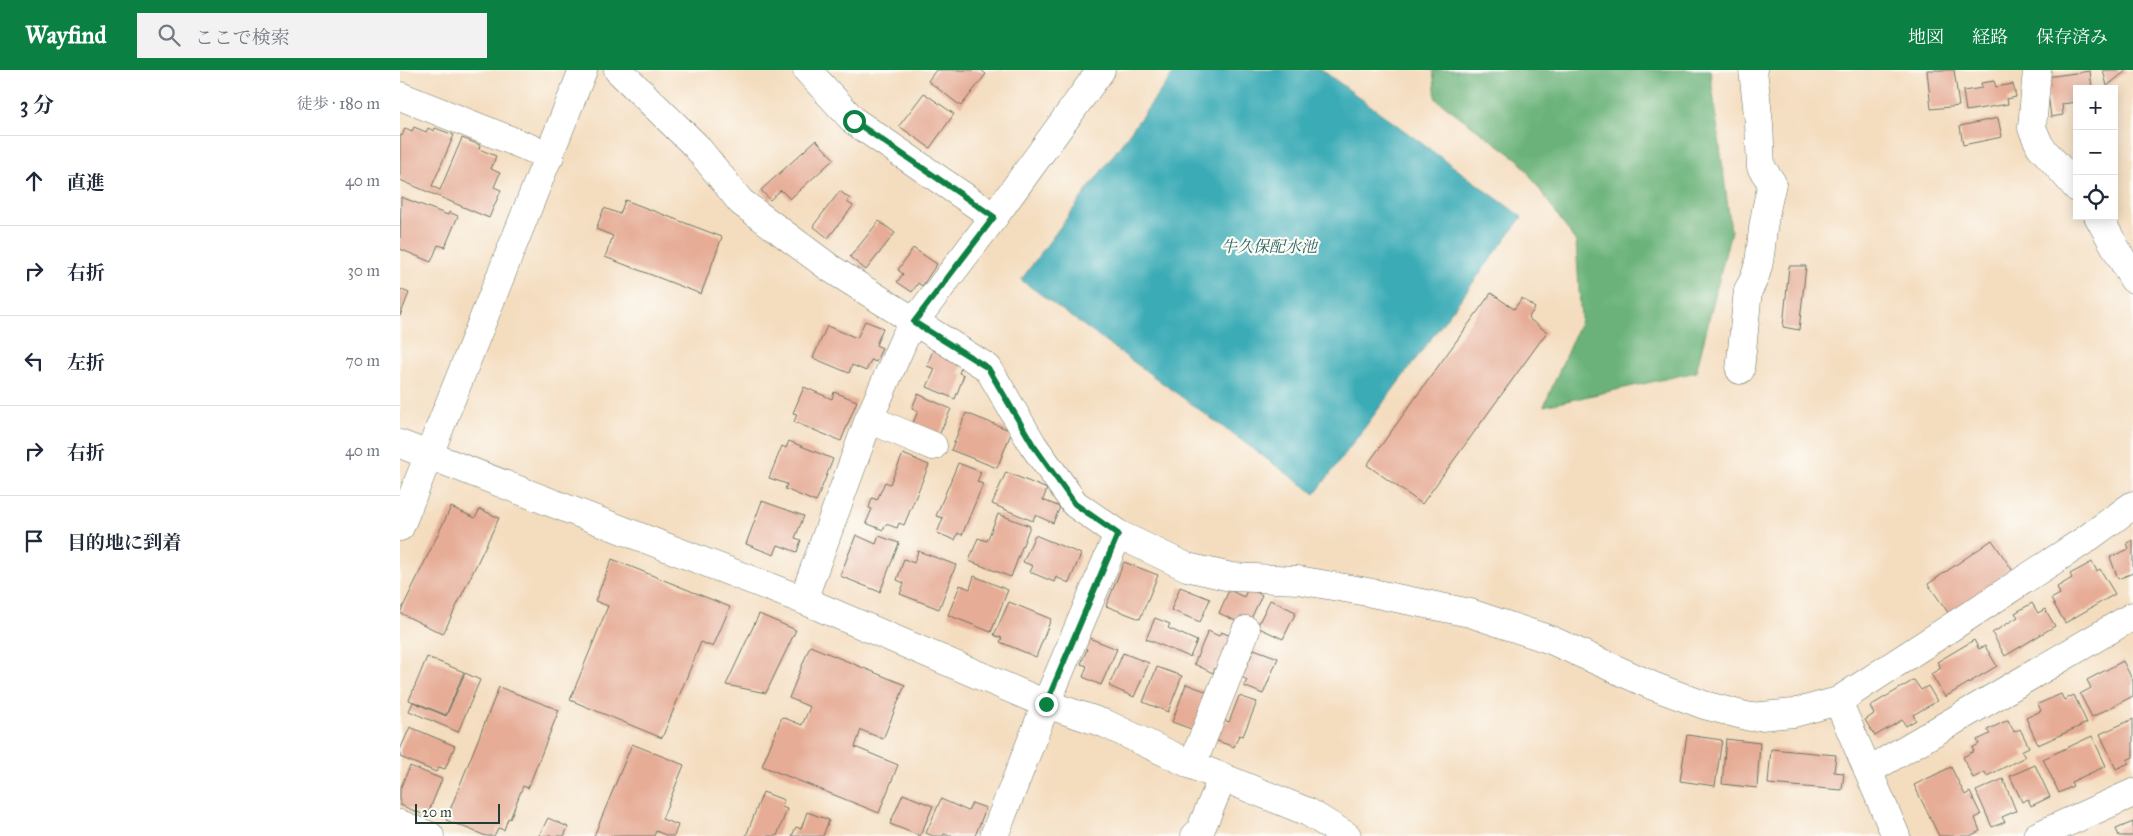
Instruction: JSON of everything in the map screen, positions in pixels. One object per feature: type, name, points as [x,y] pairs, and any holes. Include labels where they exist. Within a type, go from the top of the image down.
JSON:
[{"type":"street","points":[[400,527],[583,70]]},
{"type":"street","points":[[618,70],[696,146],[741,202],[830,268],[988,368],[1033,445],[1075,504],[1118,534],[1187,567],[1231,576],[1298,580],[1470,613],[1551,640],[1653,686],[1704,706],[1750,717],[1794,713],[1838,701],[2085,540],[2133,505]]},
{"type":"street","points":[[807,70],[854,121],[994,217]]},
{"type":"street","points":[[803,600],[870,419],[904,339],[914,322],[994,217],[1101,70]]},
{"type":"street","points":[[1740,370],[1748,290],[1755,279],[1758,268],[1772,183],[1761,167],[1760,124],[1753,70]]},
{"type":"street","points":[[2037,70],[2032,128],[2040,146],[2073,183]]},
{"type":"street","points":[[400,96],[550,156]]},
{"type":"street","points":[[2100,220],[2133,279]]},
{"type":"street","points":[[870,419],[933,446]]},
{"type":"street","points":[[400,444],[803,600],[1046,704],[1106,724],[1192,765],[1308,812],[1346,836]]},
{"type":"street","points":[[994,836],[1046,704],[1118,534]]},
{"type":"street","points":[[1868,771],[2133,616]]},
{"type":"street","points":[[1192,765],[1246,630]]},
{"type":"street","points":[[1838,701],[1896,836]]},
{"type":"street","points":[[1196,836],[1200,832],[1223,777]]},
{"type":"street","points":[[2037,836],[2133,793]]},
{"type":"street","points":[[400,824],[430,836]]},
{"type":"green space","points":[[1433,70],[1710,70],[1731,231],[1696,372],[1544,406],[1581,320],[1576,242],[1520,161],[1436,99]]},
{"type":"water","name":"牛久保配水池","points":[[1176,70],[1322,70],[1522,217],[1315,494],[1021,280]]},
{"type":"building","points":[[936,70],[981,70],[986,74],[961,106],[928,81]]},
{"type":"building","points":[[1927,70],[1954,70],[1959,106],[1931,109]]},
{"type":"building","points":[[2103,70],[2127,70],[2108,85]]},
{"type":"building","points":[[2090,71],[2092,85],[2073,85],[2073,103],[2062,104],[2063,115],[2051,117],[2046,77]]},
{"type":"building","points":[[1994,81],[1996,87],[2013,84],[2016,97],[2007,99],[2008,104],[1966,111],[1963,91],[1982,88],[1981,83]]},
{"type":"building","points":[[924,93],[954,114],[930,148],[899,126]]},
{"type":"building","points":[[1998,118],[2002,137],[1963,145],[1960,126]]},
{"type":"building","points":[[414,127],[426,132],[428,128],[434,131],[435,128],[454,135],[432,186],[440,190],[462,138],[480,145],[479,149],[496,156],[491,169],[500,173],[494,187],[501,190],[489,218],[400,180],[400,135],[402,136],[405,128],[412,131]]},
{"type":"building","points":[[816,140],[834,159],[790,199],[781,190],[770,200],[761,190]]},
{"type":"building","points":[[840,191],[850,199],[847,202],[853,206],[828,238],[813,226]]},
{"type":"building","points":[[401,197],[448,215],[449,212],[458,216],[445,247],[438,245],[431,262],[400,249]]},
{"type":"building","points":[[625,200],[722,237],[701,294],[605,257],[613,236],[596,229],[604,208],[620,214]]},
{"type":"building","points":[[879,221],[895,233],[866,270],[850,257]]},
{"type":"building","points":[[913,248],[937,264],[922,286],[918,283],[912,292],[897,282],[903,274],[898,270]]},
{"type":"building","points":[[1789,266],[1806,266],[1799,330],[1783,327]]},
{"type":"building","points":[[400,289],[409,293],[400,316]]},
{"type":"building","points":[[1491,293],[1514,309],[1522,298],[1535,308],[1528,318],[1547,332],[1422,504],[1367,465]]},
{"type":"building","points":[[865,321],[883,328],[876,345],[882,348],[876,362],[871,360],[866,371],[852,365],[849,373],[813,358],[827,326],[857,338]]},
{"type":"building","points":[[933,350],[950,357],[949,360],[962,366],[959,373],[964,375],[955,399],[927,387],[935,369],[927,366]]},
{"type":"building","points":[[804,387],[832,399],[834,392],[857,401],[841,441],[794,422],[797,414],[793,413]]},
{"type":"building","points":[[918,394],[951,409],[939,435],[913,423],[918,411],[912,408]]},
{"type":"building","points":[[966,413],[1012,431],[997,468],[951,450]]},
{"type":"building","points":[[789,441],[833,459],[816,502],[785,489],[787,484],[769,478],[782,446],[786,448]]},
{"type":"building","points":[[903,454],[929,465],[904,525],[899,523],[897,528],[886,524],[883,530],[866,523],[872,509],[869,508],[872,498],[877,500],[885,482],[890,484]]},
{"type":"building","points":[[958,463],[981,472],[977,482],[983,484],[962,535],[958,533],[955,540],[937,533],[943,518],[936,516]]},
{"type":"building","points":[[1006,472],[1047,489],[1043,500],[1060,507],[1053,523],[1035,515],[1033,521],[992,504]]},
{"type":"building","points":[[762,501],[804,516],[795,538],[801,540],[797,552],[778,545],[774,555],[746,544]]},
{"type":"building","points":[[451,507],[475,518],[480,509],[499,518],[443,634],[400,613]]},
{"type":"building","points":[[998,514],[1030,526],[1011,577],[969,561],[978,538],[987,541]]},
{"type":"building","points":[[856,535],[876,544],[879,536],[899,543],[880,592],[840,576]]},
{"type":"building","points":[[1035,535],[1081,554],[1069,583],[1056,577],[1054,582],[1030,572],[1033,566],[1023,562]]},
{"type":"building","points":[[1992,540],[2013,571],[1949,614],[1928,584]]},
{"type":"building","points":[[2133,540],[2133,573],[2118,579],[2110,557],[2129,549],[2127,543]]},
{"type":"building","points":[[918,551],[956,565],[939,609],[900,594],[904,583],[897,580],[904,559],[914,563]]},
{"type":"building","points":[[612,559],[730,607],[713,647],[701,642],[662,738],[570,700],[608,606],[595,601]]},
{"type":"building","points":[[1124,562],[1158,575],[1140,619],[1106,606]]},
{"type":"building","points":[[2092,562],[2097,571],[2100,569],[2115,594],[2065,623],[2051,599],[2060,594],[2057,587],[2072,578],[2070,574]]},
{"type":"building","points":[[974,576],[1008,590],[991,632],[948,615],[960,585],[970,589]]},
{"type":"building","points":[[1180,587],[1210,599],[1200,622],[1171,610]]},
{"type":"building","points":[[1248,588],[1262,595],[1249,623],[1240,623],[1219,613],[1229,590],[1244,597]]},
{"type":"building","points":[[1270,600],[1296,612],[1283,639],[1257,627]]},
{"type":"building","points":[[1009,602],[1051,619],[1036,657],[1000,642],[1002,638],[994,635]]},
{"type":"building","points":[[2032,603],[2038,613],[2045,609],[2055,626],[2005,656],[1992,633],[2018,617],[2015,613]]},
{"type":"building","points":[[759,614],[796,630],[766,693],[726,685]]},
{"type":"building","points":[[1155,618],[1170,624],[1168,628],[1197,641],[1190,657],[1146,639]]},
{"type":"building","points":[[1208,631],[1219,636],[1221,632],[1234,637],[1220,670],[1215,668],[1213,673],[1194,664]]},
{"type":"building","points":[[1089,638],[1117,649],[1101,685],[1083,677],[1087,666],[1081,664],[1087,649],[1084,648]]},
{"type":"building","points":[[1974,640],[1979,649],[1985,646],[1997,666],[1945,697],[1931,674],[1941,668],[1937,662]]},
{"type":"building","points":[[810,646],[905,685],[883,739],[861,730],[855,747],[898,765],[879,813],[762,766],[782,717],[802,725],[810,707],[789,698]]},
{"type":"building","points":[[1254,649],[1278,658],[1263,694],[1244,686],[1247,680],[1242,677]]},
{"type":"building","points":[[1123,653],[1149,663],[1134,697],[1109,686]]},
{"type":"building","points":[[427,657],[464,672],[446,715],[409,700]]},
{"type":"building","points":[[2123,661],[2133,681],[2133,696],[2092,717],[2080,694],[2091,688],[2087,680]]},
{"type":"building","points":[[1157,667],[1182,676],[1168,712],[1143,702]]},
{"type":"building","points":[[465,673],[480,680],[458,732],[409,711],[413,702],[446,716]]},
{"type":"building","points":[[1914,680],[1921,690],[1928,686],[1937,701],[1913,715],[1916,720],[1906,726],[1902,720],[1875,736],[1865,720],[1874,714],[1870,706]]},
{"type":"building","points":[[1186,684],[1208,692],[1194,730],[1172,722]]},
{"type":"building","points":[[499,687],[559,710],[528,788],[523,786],[504,830],[498,828],[494,836],[486,836],[446,820]]},
{"type":"building","points":[[2061,694],[2064,700],[2074,695],[2087,723],[2038,745],[2026,718],[2041,711],[2038,704]]},
{"type":"building","points":[[1239,696],[1257,702],[1243,736],[1239,735],[1234,747],[1215,740],[1223,720],[1229,722]]},
{"type":"building","points":[[2133,719],[2133,757],[2127,760],[2129,763],[2116,769],[2100,734]]},
{"type":"building","points":[[2008,720],[2014,732],[2020,729],[2029,747],[2021,751],[2025,757],[1987,776],[1985,772],[1973,778],[1963,757],[1974,751],[1972,748],[1979,744],[1977,740],[1990,734],[1987,730]]},
{"type":"building","points":[[410,727],[455,746],[445,769],[439,767],[436,772],[400,757],[400,750]]},
{"type":"building","points":[[1687,735],[1722,740],[1715,786],[1680,781]]},
{"type":"building","points":[[2092,736],[2106,766],[2071,782],[2073,786],[2059,793],[2043,759]]},
{"type":"building","points":[[1726,739],[1760,743],[1757,788],[1722,784]]},
{"type":"building","points":[[632,744],[684,765],[662,819],[678,825],[674,836],[668,836],[656,831],[654,836],[594,836]]},
{"type":"building","points":[[1771,749],[1836,755],[1834,772],[1844,773],[1842,790],[1768,784]]},
{"type":"building","points":[[2035,765],[2050,797],[2031,806],[2028,799],[2022,802],[2010,776]]},
{"type":"building","points":[[410,766],[442,779],[427,816],[400,805],[400,789]]},
{"type":"building","points":[[1951,767],[1965,795],[1970,792],[1981,815],[1975,818],[1980,831],[1970,836],[1939,836],[1914,785]]},
{"type":"building","points":[[2003,779],[2016,811],[2002,817],[2005,822],[1992,827],[1976,791]]},
{"type":"building","points":[[763,792],[784,800],[782,807],[787,809],[777,836],[746,836]]},
{"type":"building","points":[[903,794],[933,806],[920,836],[890,824]]},
{"type":"building","points":[[941,799],[968,811],[972,803],[986,808],[975,836],[949,836],[944,834],[943,836],[933,836],[926,833]]},
{"type":"building","points":[[807,812],[829,820],[823,836],[792,836],[796,827],[801,829]]},
{"type":"building","points":[[548,818],[568,827],[564,836],[539,836]]},
{"type":"building","points":[[2133,822],[2133,836],[2119,836],[2116,829]]},
{"type":"route","points":[[854,121],[994,217],[914,322],[988,368],[1033,445],[1075,504],[1118,534],[1046,704]]}]
